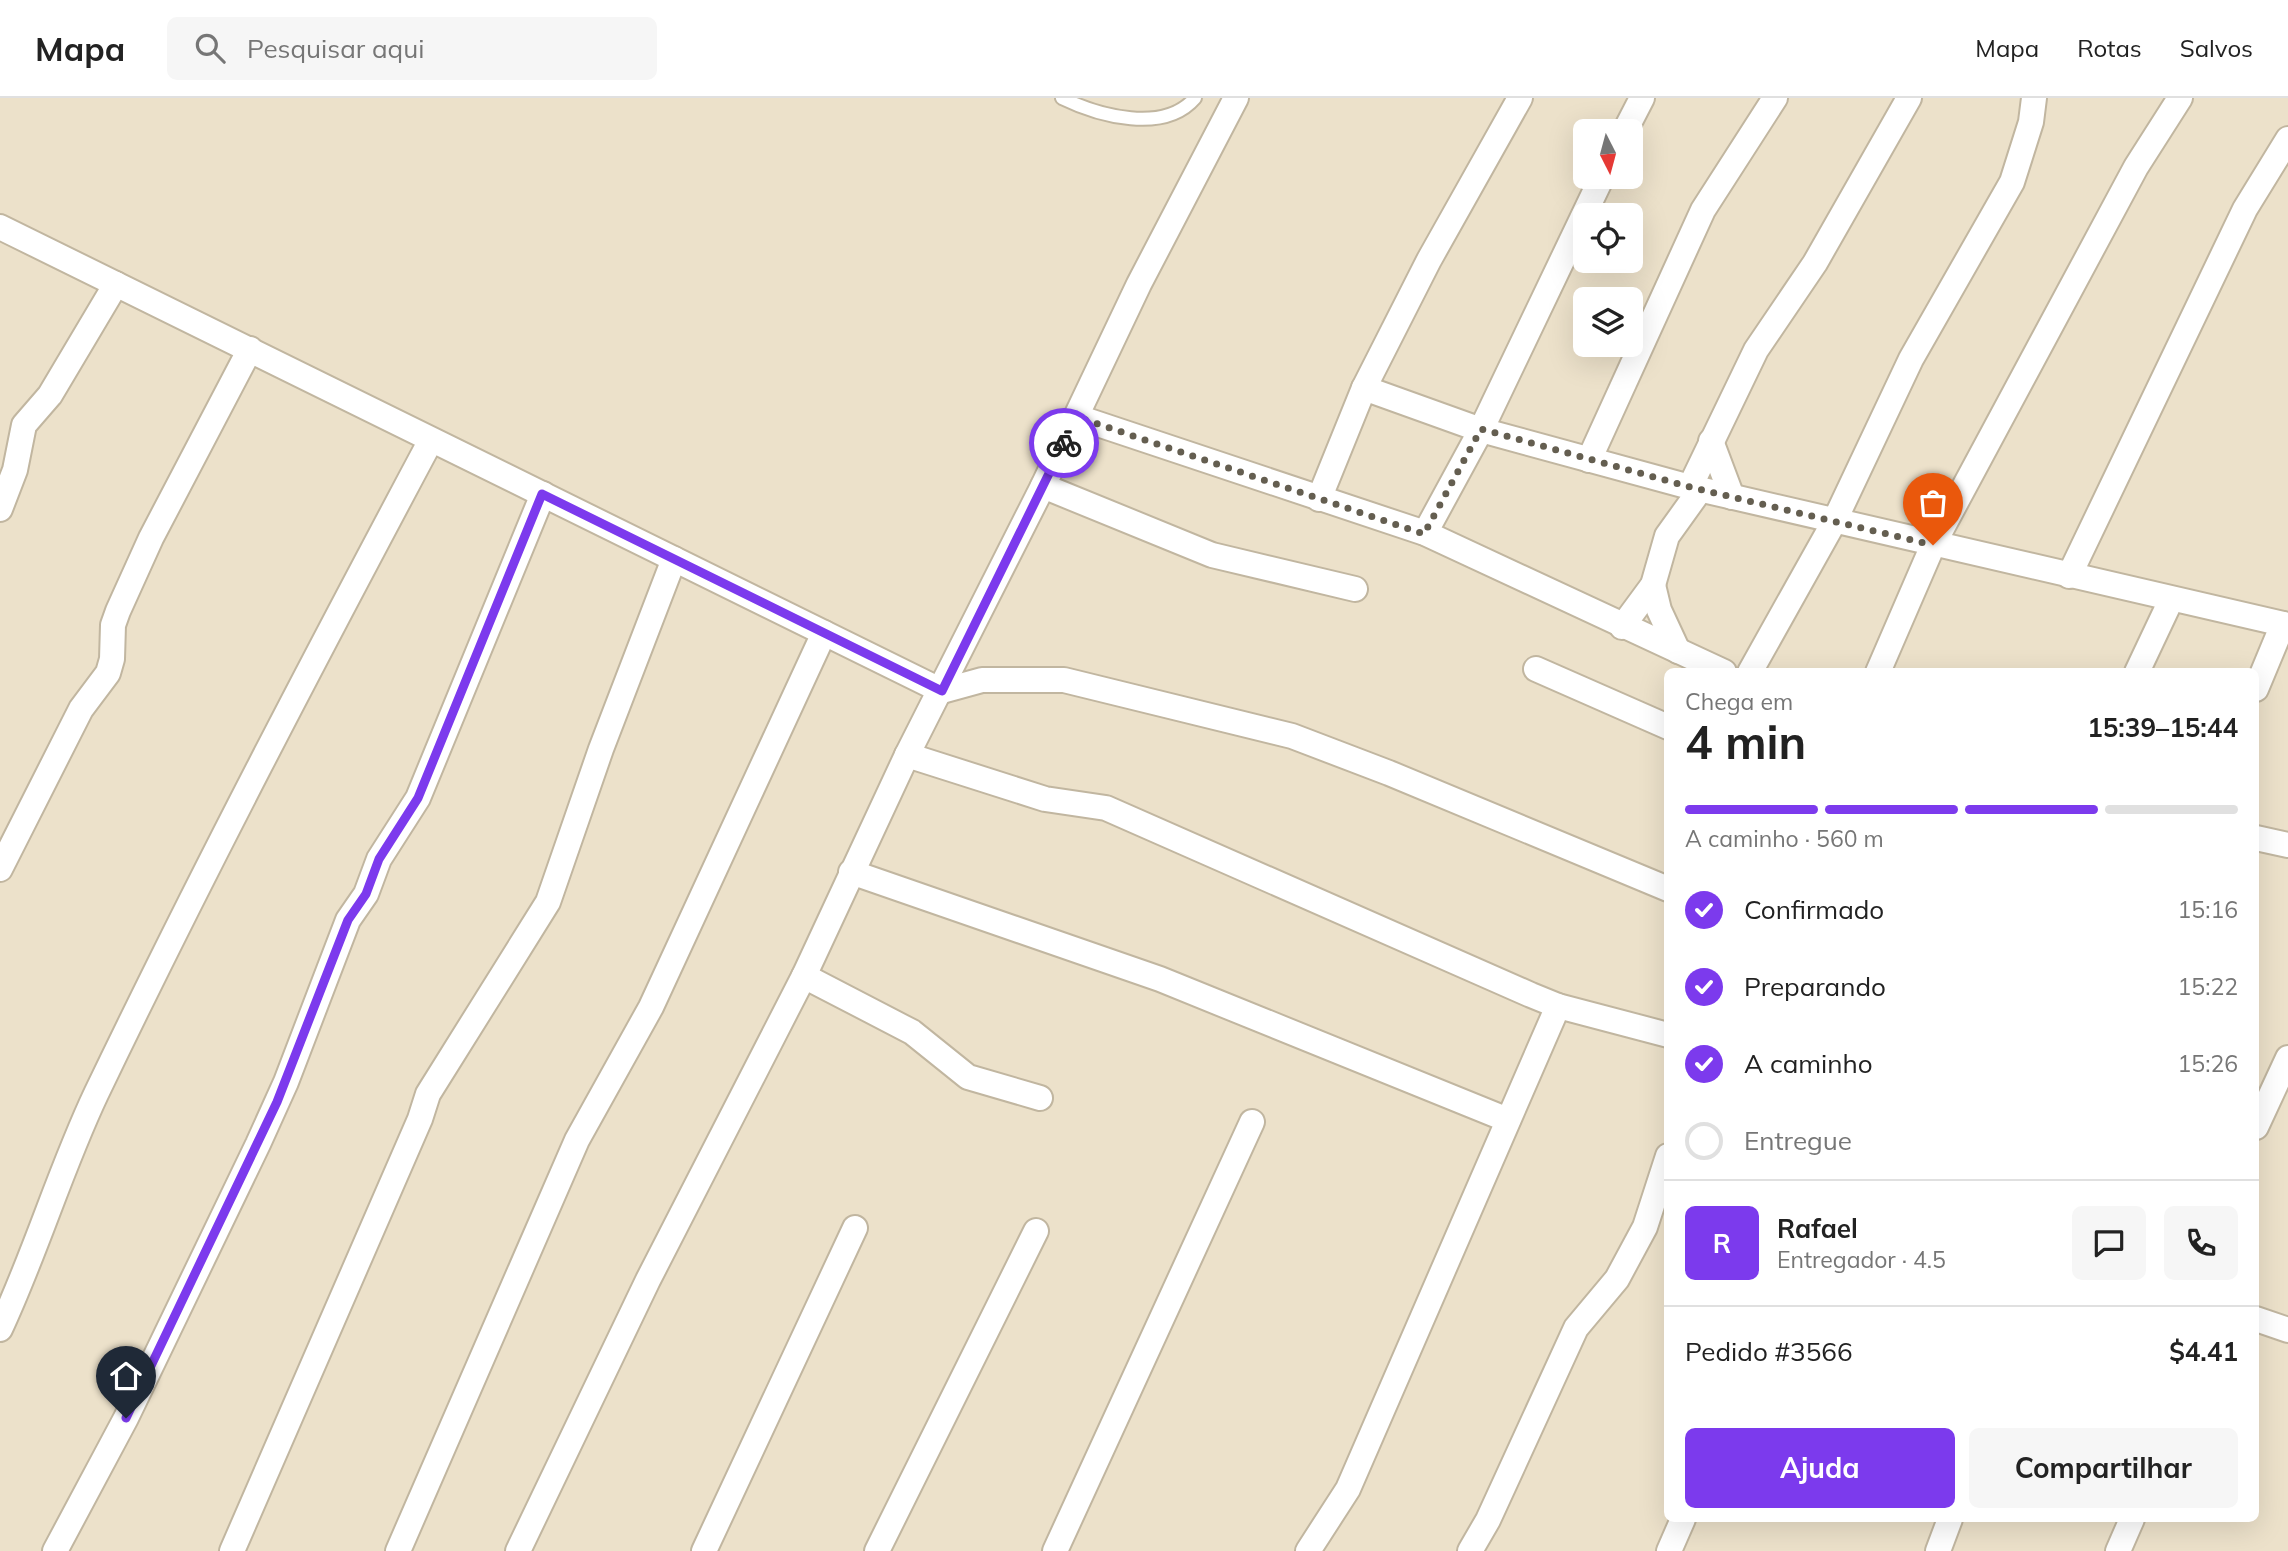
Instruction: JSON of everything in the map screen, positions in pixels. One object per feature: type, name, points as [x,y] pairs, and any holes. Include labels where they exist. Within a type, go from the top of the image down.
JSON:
[{"type":"street","points":[[518,1551],[648,1280],[804,976],[907,755],[942,691],[1077,417],[1139,284],[1236,98]]},
{"type":"street","points":[[1319,499],[1364,388],[1429,260],[1520,98]]},
{"type":"street","points":[[1631,119],[1642,98]]},
{"type":"street","points":[[1589,460],[1703,210],[1775,98]]},
{"type":"street","points":[[1622,627],[1653,585],[1667,536],[1695,489],[1712,441],[1756,350],[1815,263],[1909,98]]},
{"type":"street","points":[[1752,668],[1834,522],[1911,359],[2012,182],[2031,122],[2034,98]]},
{"type":"street","points":[[1880,668],[1933,545],[2136,167],[2180,98]]},
{"type":"street","points":[[2069,576],[2245,209],[2288,139]]},
{"type":"street","points":[[1424,534],[1481,429],[1596,189]]},
{"type":"street","points":[[0,227],[942,691],[982,680],[1064,680],[1292,736],[1389,773],[1664,887]]},
{"type":"street","points":[[0,509],[15,470],[24,425],[50,395],[116,284]]},
{"type":"street","points":[[0,869],[81,709],[108,673],[112,659],[113,625],[118,611],[151,538],[250,349]]},
{"type":"street","points":[[1364,388],[1481,429],[1695,489],[2285,624],[2259,682]]},
{"type":"street","points":[[1077,417],[1424,534],[1715,668]]},
{"type":"street","points":[[0,1328],[96,1096],[249,791],[271,741],[431,440]]},
{"type":"street","points":[[1712,441],[1732,497]]},
{"type":"street","points":[[1043,485],[1212,555],[1355,589]]},
{"type":"street","points":[[55,1551],[126,1418],[258,1144],[286,1082],[348,920],[366,894],[379,859],[418,798],[542,494]]},
{"type":"street","points":[[232,1551],[420,1119],[428,1094],[548,902],[601,749],[674,559]]},
{"type":"street","points":[[1653,585],[1659,610],[1678,651]]},
{"type":"street","points":[[2139,668],[2171,600]]},
{"type":"street","points":[[398,1551],[578,1140],[651,1007],[824,633]]},
{"type":"street","points":[[1536,669],[1664,725]]},
{"type":"street","points":[[907,755],[1045,799],[1084,803],[1115,811],[1558,1006],[1664,1034]]},
{"type":"street","points":[[2259,839],[2288,845]]},
{"type":"street","points":[[851,872],[1160,979],[1508,1120]]},
{"type":"street","points":[[804,976],[912,1032],[968,1077],[1040,1098]]},
{"type":"street","points":[[1308,1551],[1348,1489],[1558,1006]]},
{"type":"street","points":[[2259,1121],[2288,1058]]},
{"type":"street","points":[[1055,1551],[1252,1122]]},
{"type":"street","points":[[1470,1551],[1488,1520],[1576,1328],[1617,1279],[1646,1227],[1664,1169]]},
{"type":"street","points":[[704,1551],[855,1228]]},
{"type":"street","points":[[877,1551],[1036,1231]]},
{"type":"street","points":[[2259,1320],[2286,1324]]},
{"type":"street","points":[[1669,1551],[1682,1522]]},
{"type":"street","points":[[1938,1551],[1949,1522]]},
{"type":"street","points":[[2118,1551],[2131,1522]]},
{"type":"lane","points":[[1062,98],[1094,111],[1164,118],[1180,113],[1195,98]]},
{"type":"way so far","points":[[1064,443],[1077,417],[1424,534],[1481,429],[1690,487],[1933,545]]},
{"type":"route","points":[[126,1418],[286,1082],[309,1015],[348,920],[366,894],[379,859],[403,826],[418,798],[542,494],[942,691],[1064,443]]}]
